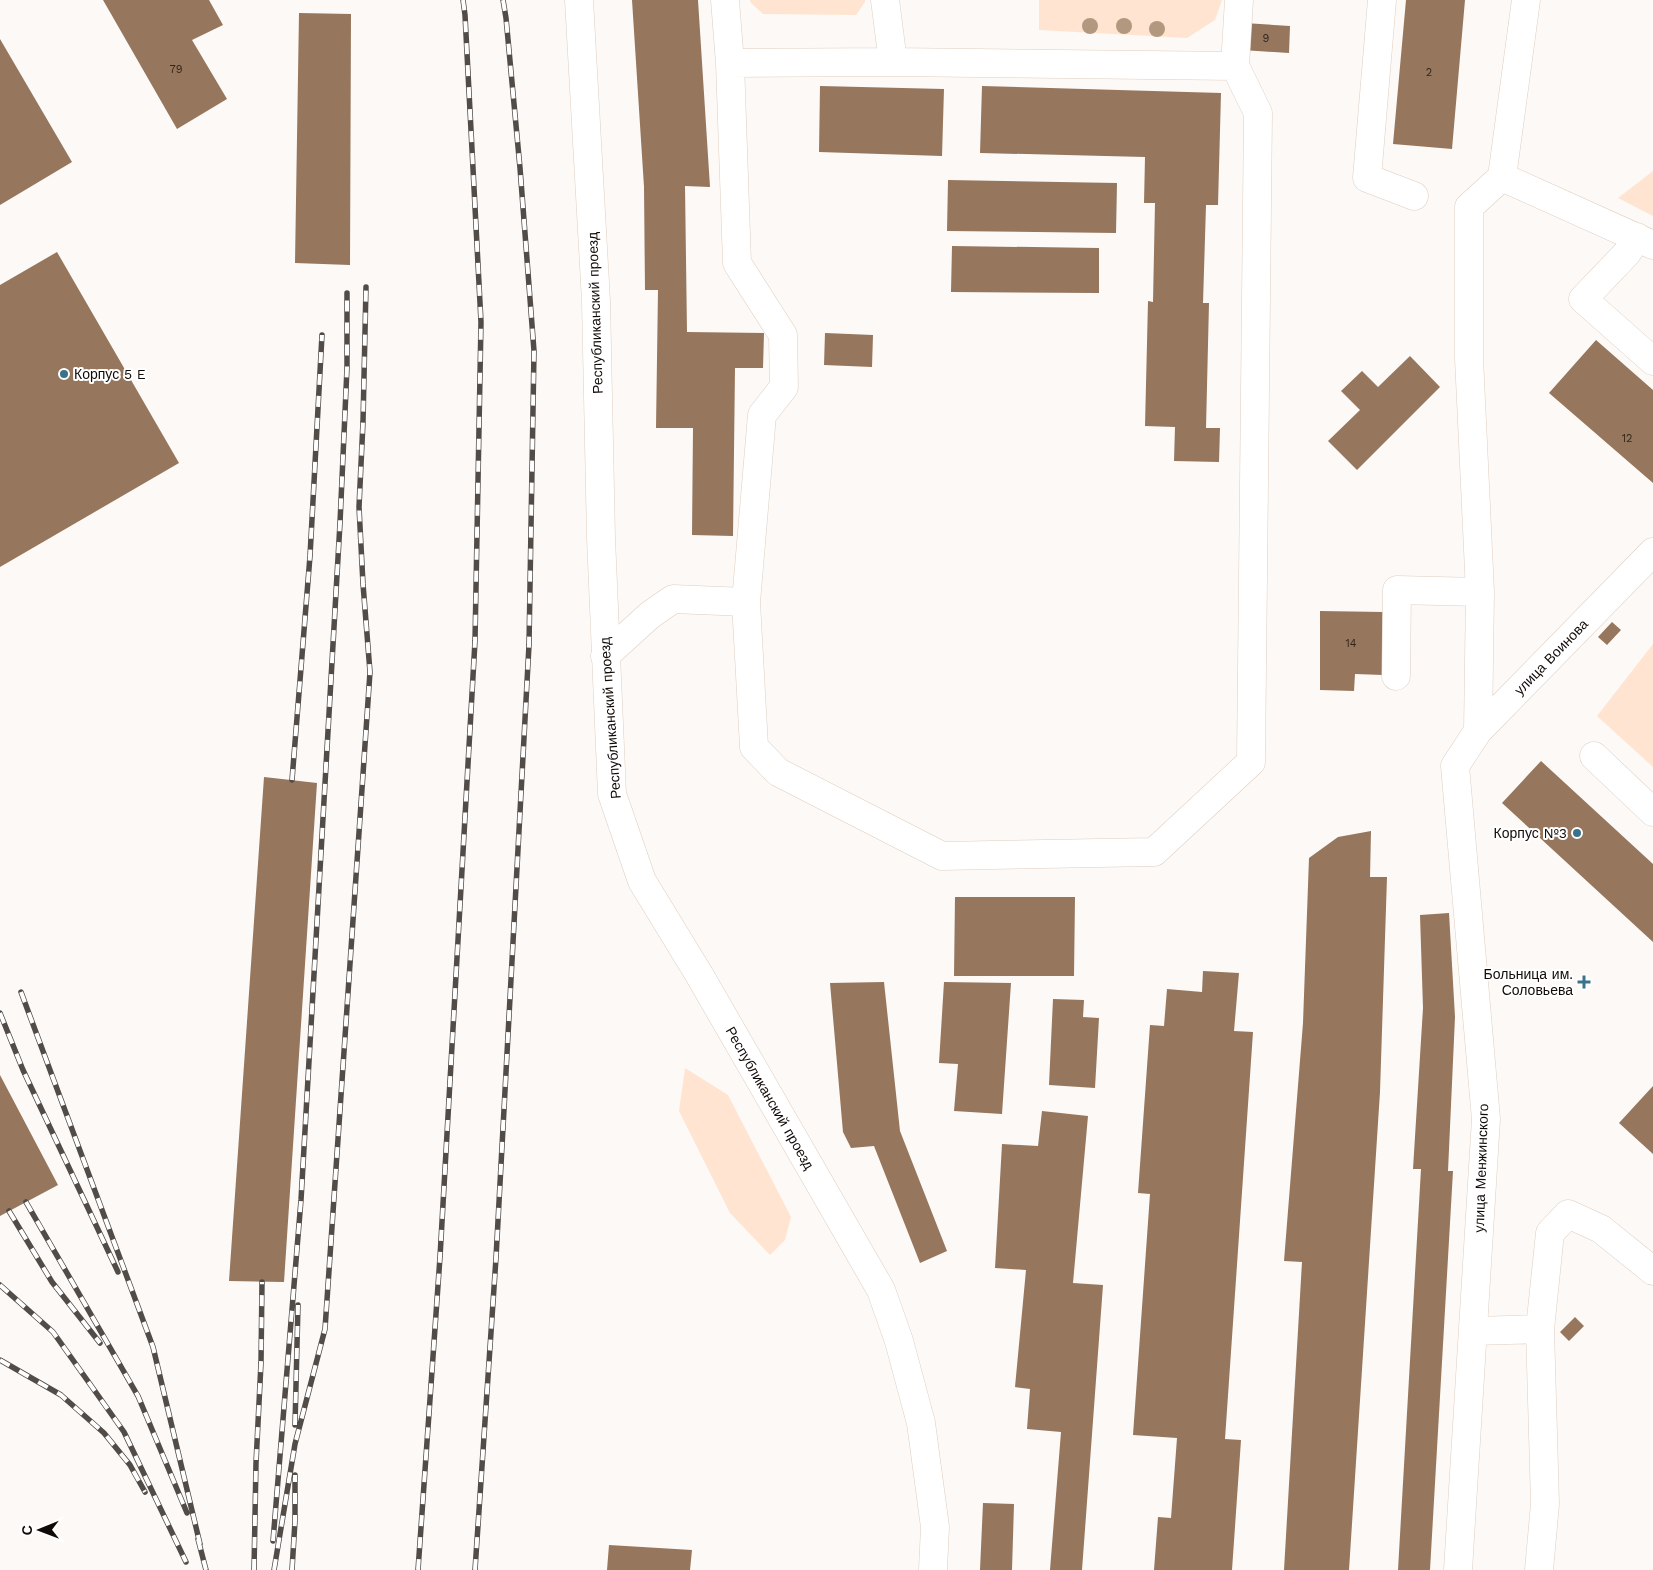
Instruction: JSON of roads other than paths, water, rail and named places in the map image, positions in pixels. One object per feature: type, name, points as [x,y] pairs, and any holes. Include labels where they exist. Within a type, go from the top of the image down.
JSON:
[{"type":"main road","name":"Республиканский проезд","points":[[579,0],[596,301],[600,528],[612,794],[642,881],[700,976],[881,1290],[899,1342],[921,1424],[935,1527],[933,1570]]},
{"type":"main road","points":[[725,0],[730,63],[737,263],[783,335],[784,387],[762,415],[746,602],[754,747],[778,772],[942,856],[1154,852],[1251,762],[1258,113],[1235,66],[1239,0]]},
{"type":"main road","points":[[885,0],[893,62]]},
{"type":"main road","points":[[1382,0],[1368,178],[1414,196]]},
{"type":"main road","points":[[1478,731],[1480,592],[1469,358],[1469,207],[1502,177],[1526,0]]},
{"type":"main road","points":[[730,63],[893,62],[1235,66]]},
{"type":"main road","points":[[1502,177],[1645,241]]},
{"type":"main road","points":[[1645,241],[1627,252],[1583,300],[1653,361]]},
{"type":"main road","name":"улица Воинова","points":[[1455,766],[1478,731],[1653,552]]},
{"type":"main road","points":[[1396,676],[1397,590],[1480,592]]},
{"type":"main road","points":[[605,656],[650,615],[673,599],[746,602]]},
{"type":"main road","points":[[1594,756],[1653,812]]},
{"type":"main road","name":"улица Менжинского","points":[[1455,766],[1486,1120],[1458,1570]]},
{"type":"main road","points":[[1539,1570],[1545,1504],[1540,1329],[1550,1233],[1568,1214],[1602,1229],[1653,1271]]},
{"type":"main road","points":[[1473,1331],[1540,1329]]},
{"type":"railway","points":[[418,1570],[440,1257],[475,641],[481,322],[463,0]]},
{"type":"railway","points":[[475,1570],[496,1258],[529,645],[534,351],[520,168],[503,0]]},
{"type":"railway","points":[[274,1570],[295,1444],[325,1329],[370,672],[359,507],[366,287]]},
{"type":"railway","points":[[273,1541],[301,1200],[340,523],[347,368],[347,293]]},
{"type":"railway","points":[[292,780],[310,556],[322,335]]},
{"type":"railway","points":[[21,992],[153,1347],[200,1544]]},
{"type":"railway","points":[[0,1013],[23,1070],[118,1272]]},
{"type":"railway","points":[[26,1202],[138,1396],[187,1513]]},
{"type":"railway","points":[[9,1211],[52,1282],[100,1343]]},
{"type":"railway","points":[[254,1570],[262,1282]]},
{"type":"railway","points":[[0,1285],[53,1332],[124,1432],[186,1562]]},
{"type":"railway","points":[[295,1425],[298,1305]]},
{"type":"railway","points":[[0,1360],[61,1395],[104,1433],[130,1465],[145,1492]]},
{"type":"railway","points":[[292,1570],[295,1475]]},
{"type":"railway","points":[[198,1539],[206,1570]]},
{"type":"place","name":"Корпус 5 E","points":[[64,374]]},
{"type":"place","name":"Корпус №3","points":[[1577,833]]},
{"type":"place","name":"Больница им. Соловьева","points":[[1584,982]]}]
